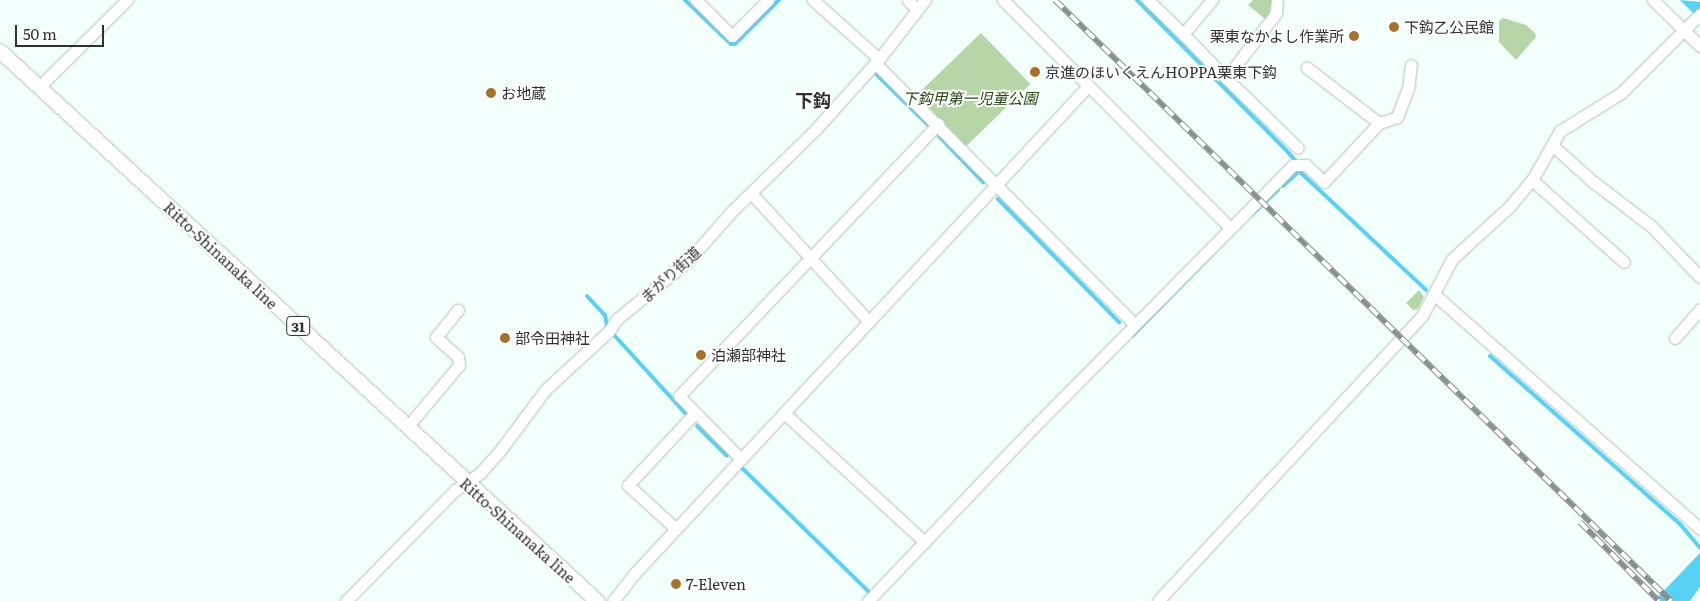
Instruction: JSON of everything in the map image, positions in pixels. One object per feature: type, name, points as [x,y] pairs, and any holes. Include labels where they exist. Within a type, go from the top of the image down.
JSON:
[{"type":"main road","name":"Ritto-Shinanaka line","points":[[0,51],[597,601]]},
{"type":"street","points":[[39,87],[127,0]]},
{"type":"street","points":[[696,0],[732,36],[768,0]]},
{"type":"street","points":[[813,0],[877,61],[996,185],[1134,324]]},
{"type":"street","points":[[908,0],[917,10]]},
{"type":"street","name":"まがり街道","points":[[346,601],[455,490],[499,452],[545,390],[608,332],[617,319],[688,261],[815,130],[877,61],[925,0]]},
{"type":"street","points":[[1003,0],[1229,227]]},
{"type":"street","points":[[1148,0],[1298,148]]},
{"type":"street","points":[[1183,34],[1212,0]]},
{"type":"street","points":[[1226,78],[1276,13],[1277,0]]},
{"type":"street","points":[[1653,0],[1685,28],[1700,46]]},
{"type":"street","points":[[1158,601],[1422,316],[1435,295],[1444,270],[1452,259],[1509,207],[1532,180],[1560,131],[1621,93],[1700,14]]},
{"type":"street","points":[[868,601],[1134,324],[1293,165],[1306,164],[1324,182],[1379,123],[1397,117],[1408,89],[1411,65]]},
{"type":"street","points":[[1307,68],[1379,123]]},
{"type":"street","points":[[613,601],[740,459],[1088,86]]},
{"type":"street","points":[[740,459],[679,396],[811,260],[938,124]]},
{"type":"street","points":[[1552,145],[1592,181],[1651,226],[1700,277]]},
{"type":"street","points":[[1532,180],[1624,262]]},
{"type":"street","points":[[751,194],[869,322]]},
{"type":"street","points":[[1435,295],[1700,530]]},
{"type":"street","points":[[1675,338],[1700,309]]},
{"type":"street","points":[[406,427],[459,365],[458,357],[436,337],[458,310]]},
{"type":"street","points":[[676,529],[628,485],[695,413]]},
{"type":"street","points":[[784,413],[925,542]]},
{"type":"green space","points":[[1253,0],[1271,0],[1270,11],[1265,19],[1248,5]]},
{"type":"green space","points":[[1503,18],[1526,25],[1535,33],[1536,37],[1516,60],[1499,42],[1499,21]]},
{"type":"green space","name":"下鈎甲第一児童公園","points":[[981,33],[1030,84],[966,146],[917,95]]},
{"type":"green space","points":[[1419,290],[1424,297],[1418,309],[1413,310],[1406,303]]},
{"type":"water","points":[[1680,0],[1700,2],[1700,20]]},
{"type":"water","points":[[1700,553],[1700,587],[1690,601],[1654,601]]},
{"type":"waterway","points":[[685,0],[731,44],[735,44],[779,0]]},
{"type":"waterway","points":[[1137,0],[1282,146],[1295,160],[1299,171]]},
{"type":"waterway","points":[[875,73],[927,124]]},
{"type":"waterway","points":[[939,136],[983,182]]},
{"type":"waterway","points":[[1283,186],[1299,171],[1426,290]]},
{"type":"waterway","points":[[1251,215],[1278,190]]},
{"type":"waterway","points":[[998,199],[1119,322]]},
{"type":"waterway","points":[[1133,335],[1212,254]]},
{"type":"waterway","points":[[587,296],[605,315],[607,326]]},
{"type":"waterway","points":[[615,336],[685,413]]},
{"type":"waterway","points":[[1490,356],[1680,524],[1700,548]]},
{"type":"waterway","points":[[697,426],[727,456]]},
{"type":"waterway","points":[[742,468],[869,592]]},
{"type":"railway","points":[[1055,0],[1671,601]]},
{"type":"railway","points":[[1580,522],[1659,601]]},
{"type":"place","name":"下鈎乙公民館","points":[[1394,27]]},
{"type":"place","name":"栗東なかよし作業所","points":[[1354,36]]},
{"type":"place","name":"京進のほいくえんHOPPA栗東下鈎","points":[[1035,72]]},
{"type":"place","name":"お地蔵","points":[[491,93]]},
{"type":"place","name":"部令田神社","points":[[505,338]]},
{"type":"place","name":"泊瀬部神社","points":[[701,355]]},
{"type":"place","name":"7-Eleven","points":[[676,584]]},
{"type":"district","name":"下鈎","points":[[813,100]]}]
